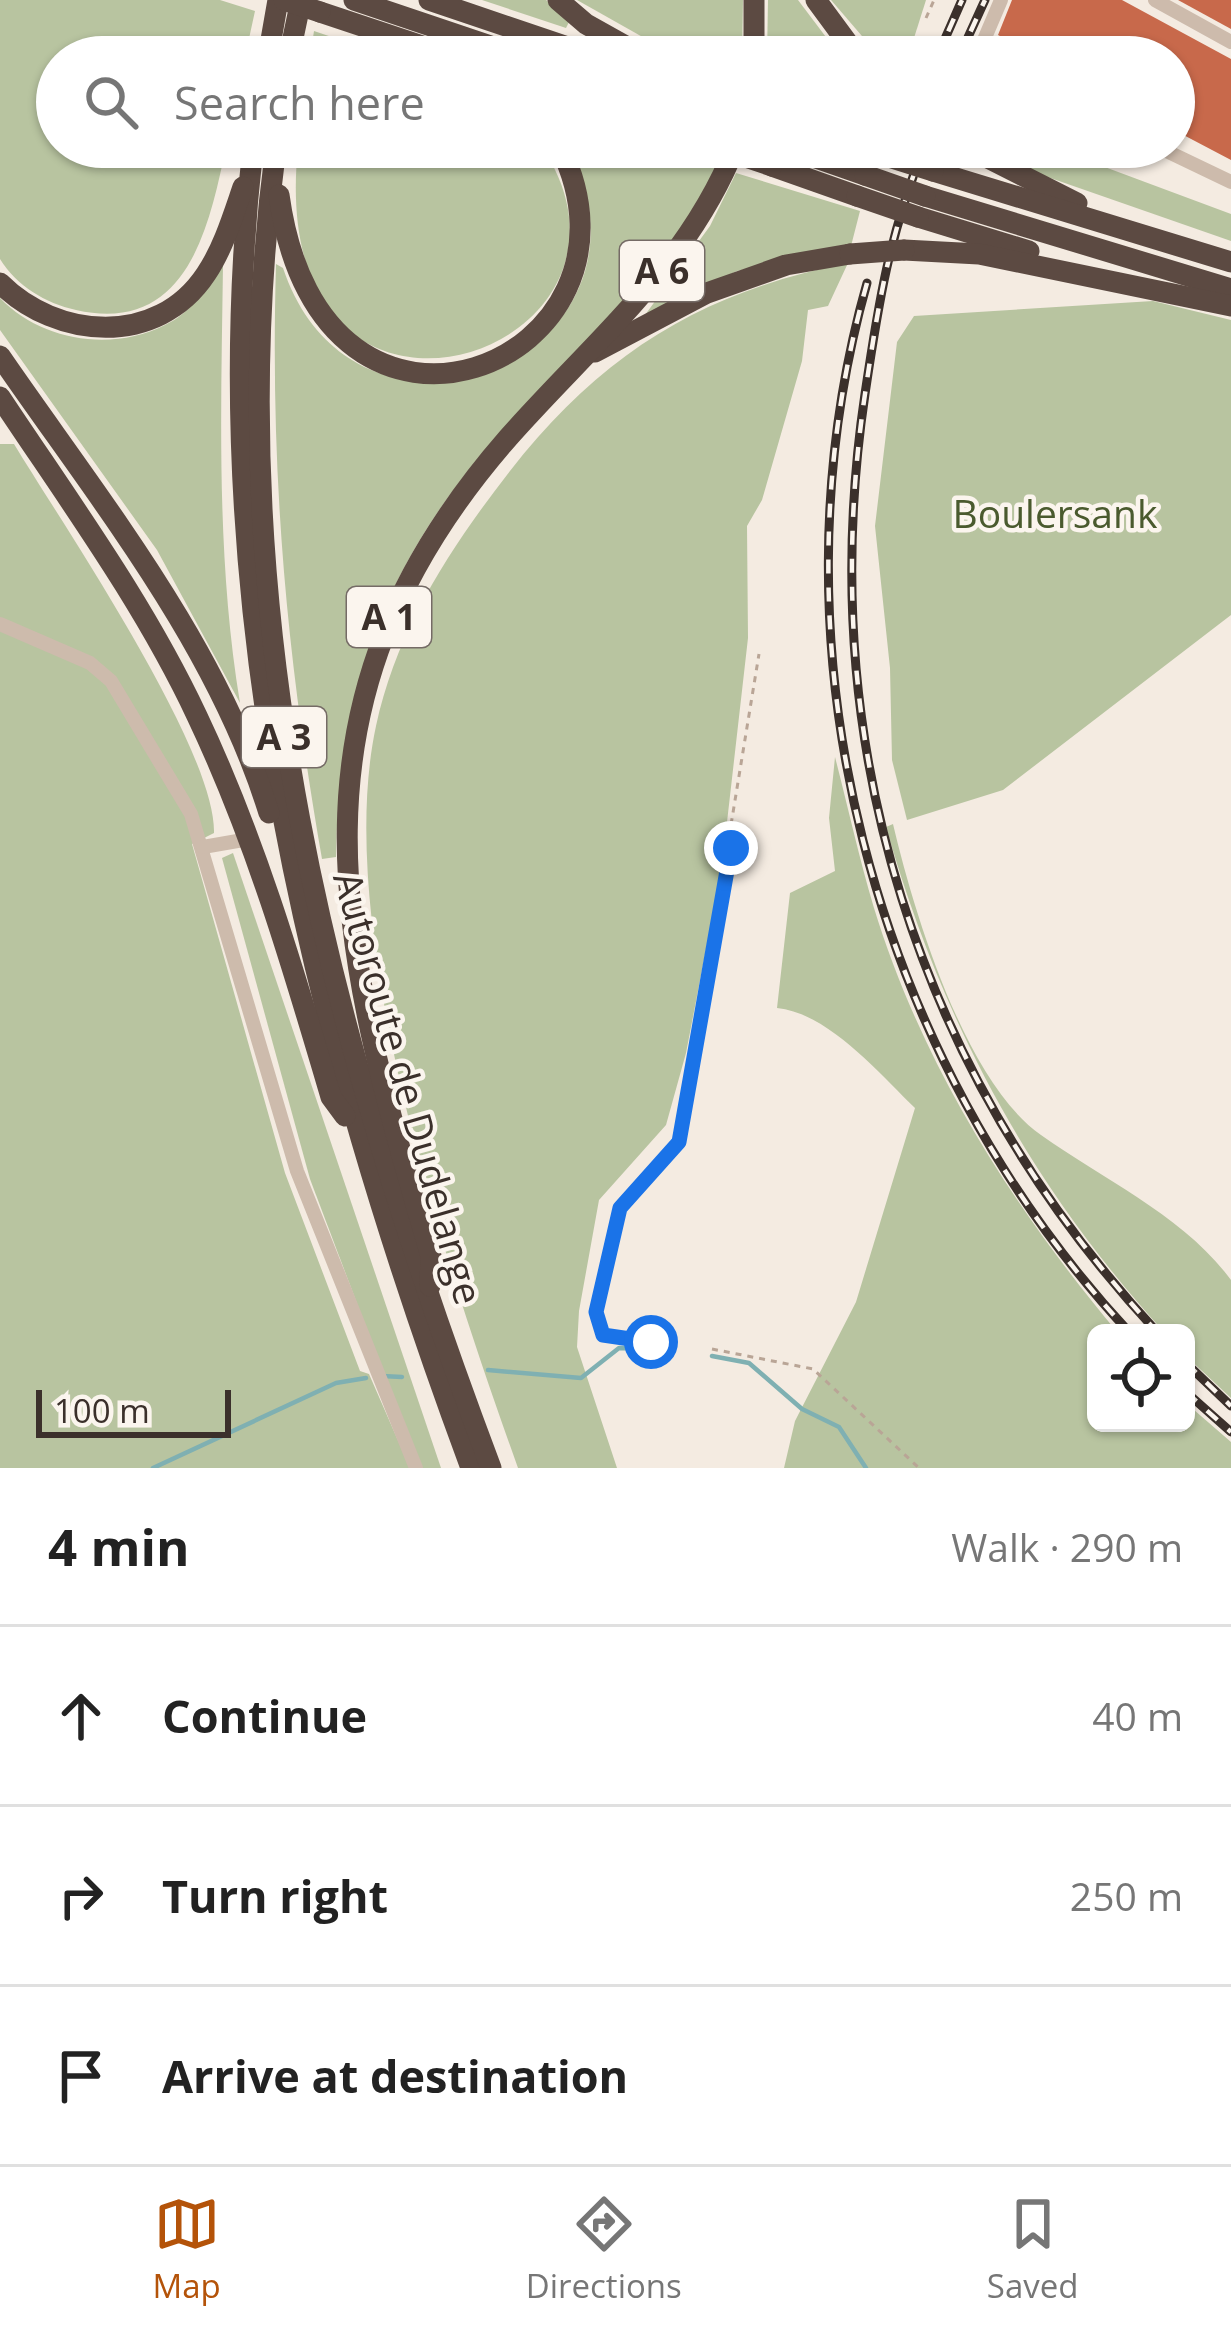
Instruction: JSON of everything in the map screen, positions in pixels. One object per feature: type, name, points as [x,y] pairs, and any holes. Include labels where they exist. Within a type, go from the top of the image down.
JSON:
[{"type":"highway","points":[[273,36],[281,0],[396,36]]},
{"type":"highway","points":[[354,0],[461,36]]},
{"type":"highway","points":[[429,0],[535,36]]},
{"type":"highway","points":[[557,0],[607,36]]},
{"type":"highway","points":[[754,0],[754,36]]},
{"type":"highway","points":[[816,0],[843,36]]},
{"type":"highway","points":[[298,36],[311,6]]},
{"type":"highway","points":[[0,283],[35,312],[76,326],[106,328],[150,319],[183,299],[206,274],[256,168]]},
{"type":"highway","name":"Autoroute de Dudelange","points":[[262,168],[240,361],[249,610],[283,827],[314,976],[356,1131],[471,1468]]},
{"type":"highway","name":"Autoroute de Dudelange","points":[[263,168],[258,501],[273,672],[310,884],[332,974],[430,1298],[490,1468]]},
{"type":"highway","points":[[268,168],[294,268],[317,312],[337,337],[361,354],[426,373],[463,370],[499,359],[545,324],[560,303],[581,233],[578,192],[568,168]]},
{"type":"highway","name":"A 6","points":[[586,356],[684,242],[708,207],[726,168]]},
{"type":"highway","name":"A 1","points":[[781,168],[861,186],[1150,287]]},
{"type":"highway","name":"A 1","points":[[826,168],[861,186]]},
{"type":"highway","points":[[923,168],[1231,262]]},
{"type":"highway","points":[[1001,168],[1189,250]]},
{"type":"highway","name":"A 1","points":[[921,206],[1231,290]]},
{"type":"highway","name":"A 1","points":[[430,1298],[431,1256],[381,1065],[351,898],[345,805],[364,681],[406,581],[474,480],[586,356],[706,293],[786,265],[904,250],[979,254],[1231,306]]},
{"type":"highway","name":"A 3","points":[[0,356],[183,628],[230,709],[259,779],[314,976]]},
{"type":"highway","name":"A 3","points":[[0,397],[138,606],[197,717],[249,839],[331,1097],[356,1131]]},
{"type":"street","points":[[982,36],[1001,0]]},
{"type":"street","points":[[1155,0],[1231,42]]},
{"type":"street","points":[[1195,165],[1231,182]]},
{"type":"street","points":[[0,624],[90,663],[111,681],[191,814],[297,1171],[416,1468]]},
{"type":"street","points":[[203,847],[249,839]]},
{"type":"path","points":[[926,18],[934,0]]},
{"type":"path","points":[[673,1345],[603,1335],[596,1312],[620,1208],[679,1142],[760,654]]},
{"type":"path","points":[[712,1349],[814,1369],[920,1468]]},
{"type":"green space","points":[[0,0],[220,0],[255,11],[250,36],[36,36],[36,168],[221,168],[200,241],[168,291],[144,306],[114,313],[76,310],[23,285],[0,259]]},
{"type":"green space","points":[[482,0],[546,0],[570,20],[566,28]]},
{"type":"green space","points":[[577,0],[743,0],[742,36],[641,36]]},
{"type":"green space","points":[[768,0],[798,0],[825,36],[767,36]]},
{"type":"green space","points":[[831,0],[926,0],[915,36],[862,36]]},
{"type":"green space","points":[[299,168],[550,168],[569,221],[557,284],[516,330],[458,355],[396,354],[340,323],[304,255]]},
{"type":"green space","points":[[575,168],[717,168],[648,272],[464,476],[401,574],[377,626],[347,735],[336,857],[322,859],[283,563],[276,264],[283,268],[321,334],[374,371],[434,381],[494,369],[545,336],[580,286],[590,222]]},
{"type":"green space","points":[[1022,168],[1107,168],[1231,214],[1231,241]]},
{"type":"green space","points":[[736,173],[860,211],[851,246],[737,271],[645,315],[710,226]]},
{"type":"green space","points":[[848,263],[828,306],[808,310],[802,361],[762,500],[747,526],[748,638],[722,866],[686,1053],[666,1125],[599,1200],[577,1347],[617,1468],[518,1468],[431,1201],[383,999],[370,900],[367,808],[385,690],[412,623],[447,560],[510,471],[581,393],[619,361],[701,310],[795,275]]},
{"type":"green space","points":[[223,265],[224,539],[240,703],[157,550],[0,330],[0,298],[17,313],[56,333],[100,340],[144,333],[183,314]]},
{"type":"green space","name":"Boulersank","points":[[1153,301],[1231,320],[1231,615],[1003,790],[907,820],[892,760],[890,668],[875,526],[897,342],[914,316]]},
{"type":"green space","points":[[0,444],[14,444],[66,527],[165,694],[190,748],[208,795],[214,833],[192,844],[285,1173],[360,1371],[369,1374],[410,1468],[0,1468]]},
{"type":"green space","points":[[835,757],[874,908],[894,966],[945,1079],[1007,1185],[1111,1324],[1087,1324],[1087,1432],[1195,1432],[1195,1411],[1231,1442],[1231,1468],[784,1468],[795,1421],[856,1302],[915,1108],[834,1033],[796,1012],[777,1008],[790,893],[835,871],[829,818]]},
{"type":"green space","points":[[893,824],[914,903],[946,993],[989,1077],[1014,1110],[1041,1135],[1167,1218],[1231,1280],[1231,1398],[1195,1364],[1195,1324],[1157,1324],[1116,1277],[1031,1158],[995,1096],[963,1032],[934,966],[886,827]]},
{"type":"green space","points":[[233,853],[441,1468],[419,1468],[310,1179],[222,858]]},
{"type":"building","points":[[1012,0],[1122,0],[1189,36],[1000,36]]},
{"type":"building","points":[[1178,0],[1231,0],[1231,29]]},
{"type":"building","points":[[1195,40],[1231,59],[1231,160],[1195,141]]},
{"type":"waterway","points":[[488,1370],[581,1378],[619,1348],[671,1349]]},
{"type":"waterway","points":[[712,1356],[749,1363],[802,1409],[839,1427],[866,1468]]},
{"type":"waterway","points":[[382,1376],[402,1377]]},
{"type":"waterway","points":[[153,1468],[336,1383],[366,1378]]},
{"type":"railway","points":[[946,36],[962,0]]},
{"type":"railway","points":[[969,36],[985,0]]},
{"type":"railway","points":[[917,168],[881,298],[865,394],[853,524],[855,652],[871,777],[902,898],[946,1015],[1003,1126],[1074,1233],[1150,1324]]},
{"type":"railway","points":[[867,283],[838,422],[828,562],[837,703],[863,841],[906,975],[966,1103],[1040,1223],[1123,1324]]},
{"type":"railway","points":[[1195,1372],[1231,1406]]},
{"type":"railway","points":[[1195,1400],[1231,1432]]},
{"type":"route","points":[[651,1342],[603,1335],[596,1312],[620,1208],[679,1142],[731,848]]}]
